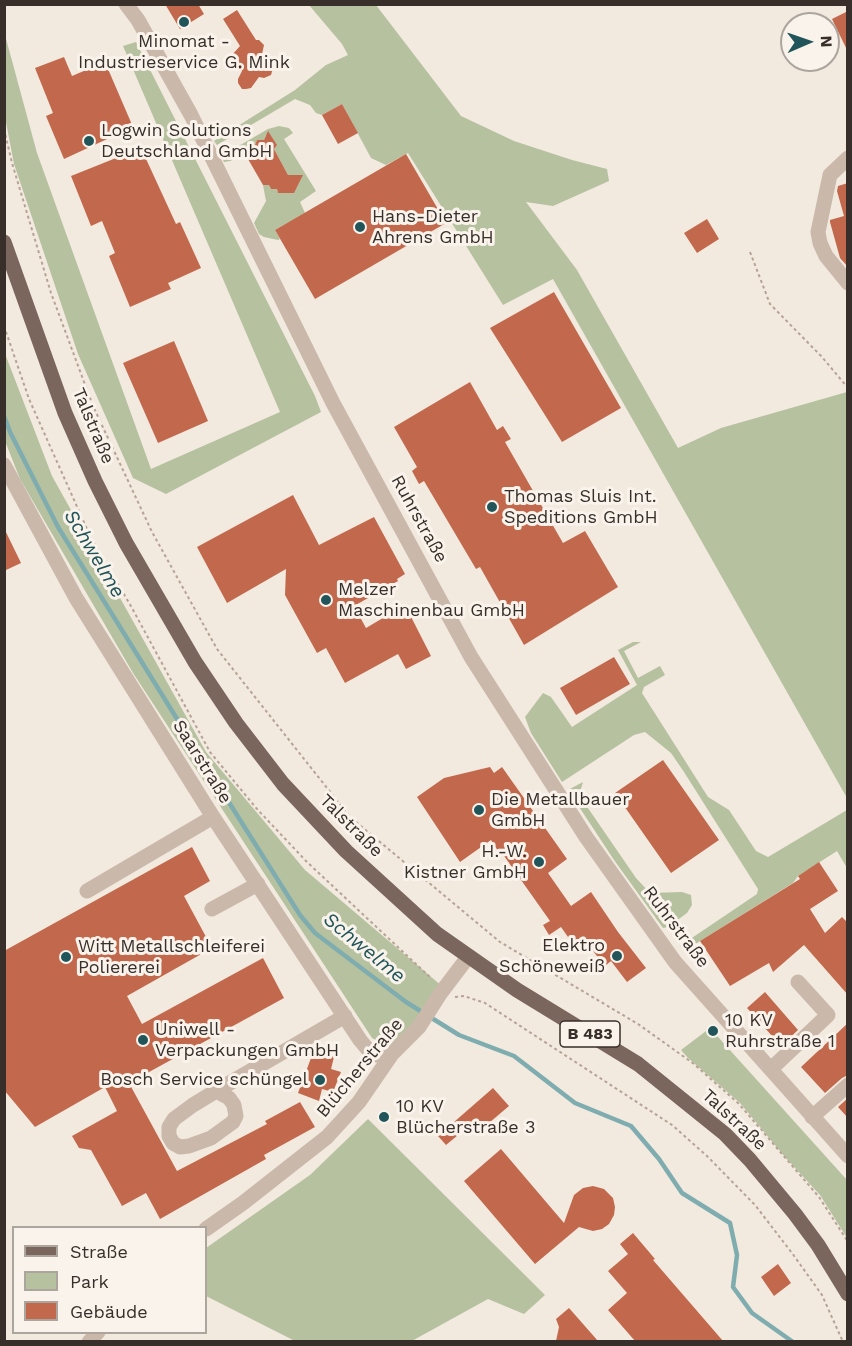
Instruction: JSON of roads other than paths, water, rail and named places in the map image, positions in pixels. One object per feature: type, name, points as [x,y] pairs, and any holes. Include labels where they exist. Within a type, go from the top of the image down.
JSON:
[{"type":"main road","name":"Talstraße","points":[[4,242],[65,413],[126,543],[195,662],[236,723],[283,784],[314,818],[437,934],[517,990],[638,1064],[706,1117],[750,1160],[795,1214],[818,1245],[848,1294]]},
{"type":"street","name":"Ruhrstraße","points":[[126,4],[138,20],[191,115],[333,403],[471,657],[586,837],[666,949],[848,1156]]},
{"type":"street","points":[[848,158],[830,175],[818,222],[820,243],[826,256],[848,283]]},
{"type":"street","name":"Saarstraße","points":[[4,465],[76,598],[213,817],[370,1052],[376,1055],[392,1054]]},
{"type":"street","points":[[87,891],[213,817]]},
{"type":"street","points":[[212,909],[258,884]]},
{"type":"street","name":"Blücherstraße","points":[[207,1228],[327,1137],[380,1074],[392,1054],[419,1027],[468,957]]},
{"type":"street","points":[[771,1069],[828,1015],[798,982]]},
{"type":"street","points":[[216,1091],[345,1016]]},
{"type":"street","points":[[812,1117],[848,1085]]},
{"type":"waterway","name":"Schwelme","points":[[4,416],[58,527],[300,915],[315,933],[406,1002],[459,1035],[514,1056],[575,1103],[631,1126],[659,1159],[682,1193],[730,1223],[737,1255],[733,1287],[752,1313],[793,1342]]},
{"type":"place","name":"Minomat - Industrieservice G. Mink","points":[[184,22]]},
{"type":"place","name":"Logwin Solutions Deutschland GmbH","points":[[89,141]]},
{"type":"place","name":"Hans-Dieter Ahrens GmbH","points":[[360,227]]},
{"type":"place","name":"Thomas Sluis Int. Speditions GmbH","points":[[492,507]]},
{"type":"place","name":"Melzer Maschinenbau GmbH","points":[[326,600]]},
{"type":"place","name":"Die Metallbauer GmbH","points":[[479,810]]},
{"type":"place","name":"H.-W. Kistner GmbH","points":[[539,862]]},
{"type":"place","name":"Elektro Schöneweiß","points":[[617,956]]},
{"type":"place","name":"Witt Metallschleiferei Poliererei","points":[[66,957]]},
{"type":"place","name":"10 KV Ruhrstraße 1","points":[[713,1031]]},
{"type":"place","name":"Uniwell - Verpackungen GmbH","points":[[143,1040]]},
{"type":"place","name":"Bosch Service schüngel","points":[[320,1080]]},
{"type":"place","name":"10 KV Blücherstraße 3","points":[[384,1117]]}]
